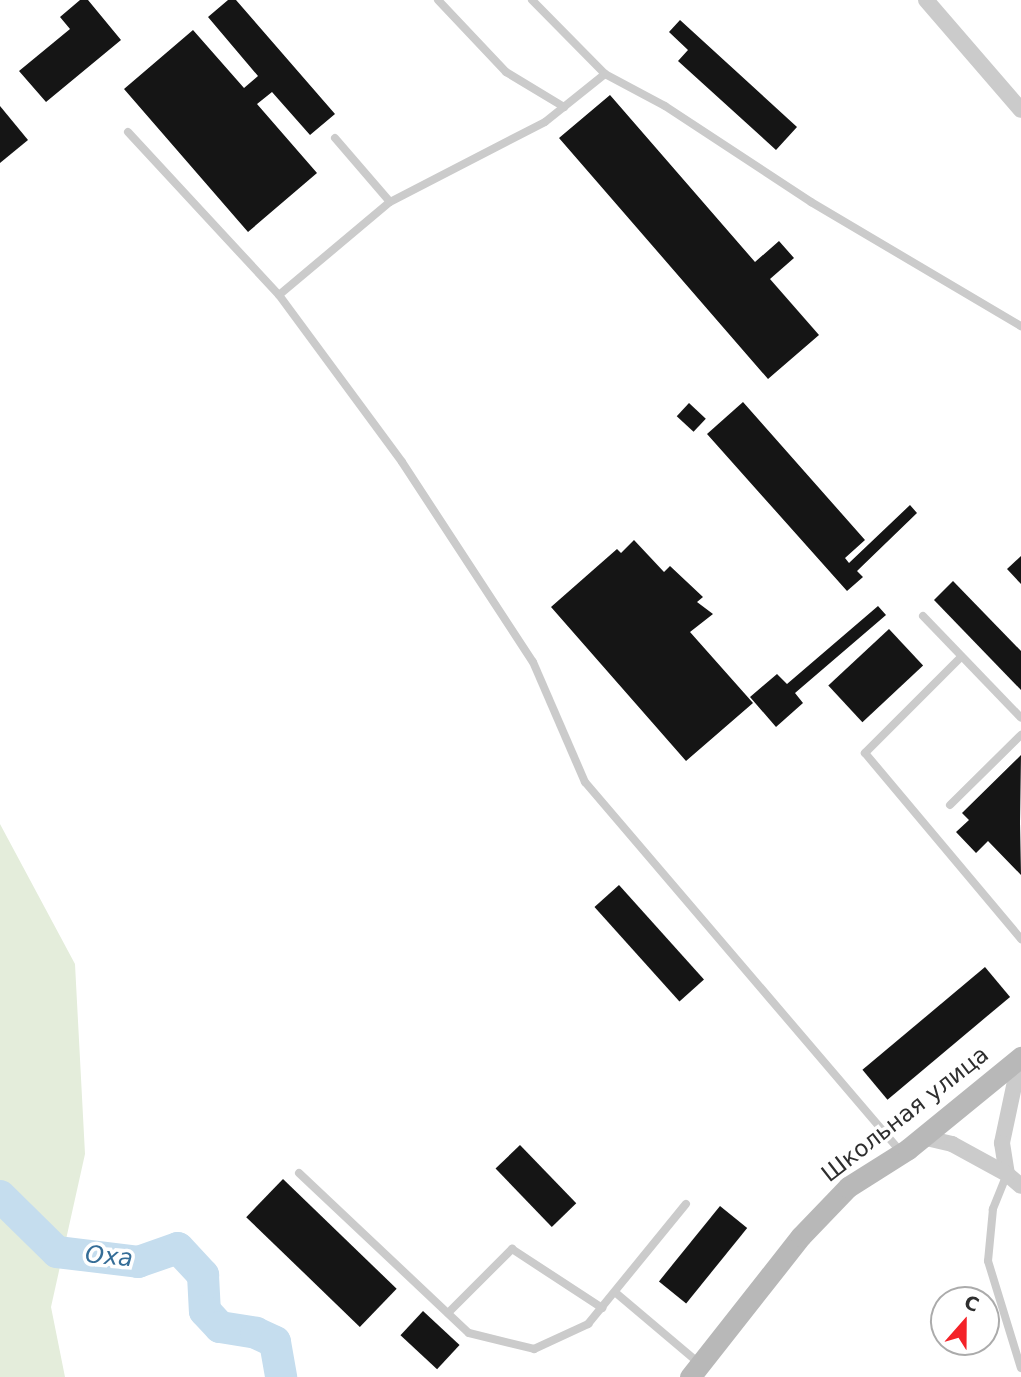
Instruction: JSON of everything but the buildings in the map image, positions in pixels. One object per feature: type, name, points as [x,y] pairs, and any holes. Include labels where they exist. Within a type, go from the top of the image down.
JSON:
[{"type":"street","points":[[926,0],[1021,110]]},
{"type":"street","points":[[1007,1174],[1002,1143],[1020,1057]]},
{"type":"street","name":"Школьная улица","points":[[695,1370],[801,1236],[848,1187],[902,1153],[1020,1057]]},
{"type":"street","points":[[922,1137],[952,1144],[1007,1174],[1021,1186]]},
{"type":"lane","points":[[438,0],[506,72],[564,107]]},
{"type":"lane","points":[[532,0],[605,74],[665,106],[811,202],[1021,326]]},
{"type":"lane","points":[[279,296],[390,202],[545,122],[605,74]]},
{"type":"lane","points":[[128,132],[279,296],[402,462],[533,662],[585,782],[902,1153]]},
{"type":"lane","points":[[335,138],[390,202]]},
{"type":"lane","points":[[922,616],[1021,718]]},
{"type":"lane","points":[[961,657],[865,753],[1021,939]]},
{"type":"lane","points":[[950,805],[1021,735]]},
{"type":"lane","points":[[299,1173],[469,1333],[534,1349],[588,1324],[686,1204]]},
{"type":"lane","points":[[1007,1174],[993,1209],[988,1261],[1021,1368]]},
{"type":"lane","points":[[448,1313],[512,1249],[602,1308]]},
{"type":"lane","points":[[615,1293],[695,1370]]},
{"type":"green space","points":[[0,824],[75,964],[85,1154],[51,1307],[65,1377],[0,1377]]},
{"type":"waterway","name":"Оха","points":[[0,1196],[57,1252],[138,1262],[178,1248],[203,1275],[205,1311],[220,1327],[256,1333],[275,1342],[281,1377]]}]
